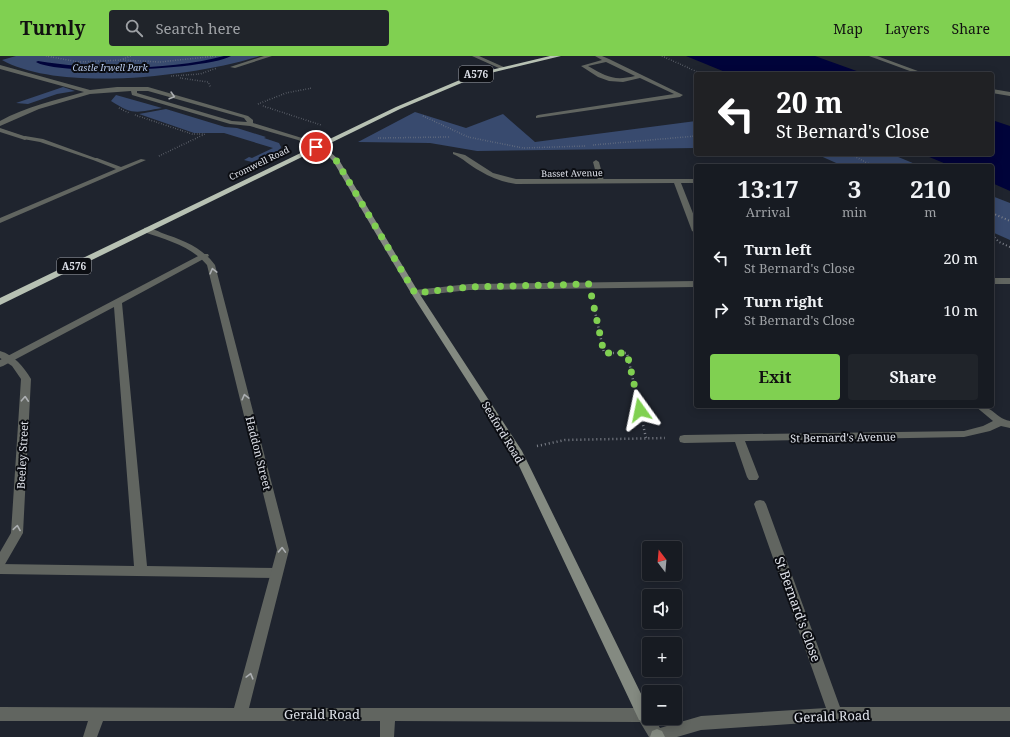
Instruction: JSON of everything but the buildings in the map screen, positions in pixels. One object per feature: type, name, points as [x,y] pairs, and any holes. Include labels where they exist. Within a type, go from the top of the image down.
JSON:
[{"type":"highway","name":"Cromwell Road","points":[[0,302],[398,108],[476,74],[558,56]]},
{"type":"street","points":[[233,67],[269,56]]},
{"type":"street","points":[[475,56],[503,68]]},
{"type":"street","points":[[538,118],[680,94],[598,56]]},
{"type":"street","points":[[872,56],[917,72]]},
{"type":"street","points":[[607,60],[584,66],[611,81],[622,81],[641,76]]},
{"type":"street","points":[[0,67],[90,92]]},
{"type":"street","points":[[0,124],[37,108],[90,92],[117,89],[148,89],[246,117],[250,120],[250,124]]},
{"type":"street","points":[[134,90],[134,94],[232,123],[250,124],[300,139],[316,147]]},
{"type":"street","points":[[994,90],[1010,94]]},
{"type":"street","points":[[0,130],[25,138],[42,140],[122,169]]},
{"type":"street","name":"Seaford Road","points":[[316,147],[327,152],[336,160],[415,293],[517,451],[642,711]]},
{"type":"street","name":"Basset Avenue","points":[[455,153],[463,155],[482,170],[509,181],[694,181]]},
{"type":"street","points":[[0,221],[143,160]]},
{"type":"street","points":[[596,162],[601,181]]},
{"type":"street","points":[[677,181],[694,227]]},
{"type":"street","points":[[147,230],[192,248],[205,256]]},
{"type":"street","points":[[3,359],[205,256]]},
{"type":"street","name":"Haddon Street","points":[[205,256],[211,265],[283,550],[240,714]]},
{"type":"street","points":[[994,281],[1010,281]]},
{"type":"street","points":[[415,293],[469,287],[589,284],[694,284]]},
{"type":"street","points":[[118,301],[141,571]]},
{"type":"street","name":"Beeley Street","points":[[0,563],[17,533],[26,379],[19,367],[3,359]]},
{"type":"street","points":[[983,408],[1005,423]]},
{"type":"street","name":"St Bernard's Avenue","points":[[684,439],[964,434],[1005,423]]},
{"type":"street","points":[[739,439],[753,477]]},
{"type":"street","name":"St Bernard's Close","points":[[760,504],[835,714]]},
{"type":"street","points":[[0,569],[277,572]]},
{"type":"street","name":"Gerald Road","points":[[0,714],[642,715]]},
{"type":"street","points":[[90,737],[98,714]]},
{"type":"street","points":[[387,737],[388,714]]},
{"type":"street","name":"Gerald Road","points":[[657,736],[701,723],[835,714],[1010,714]]},
{"type":"street","name":"Seaford Road","points":[[650,725],[657,736]]},
{"type":"path","points":[[46,56],[79,62],[123,60],[160,62],[197,60],[216,56]]},
{"type":"path","points":[[123,60],[131,56]]},
{"type":"path","points":[[662,56],[698,72]]},
{"type":"path","points":[[122,70],[132,61]]},
{"type":"path","points":[[212,92],[208,82],[168,76],[200,74],[220,67]]},
{"type":"path","points":[[312,88],[286,93],[257,104],[321,125]]},
{"type":"path","points":[[398,108],[418,114],[468,137]]},
{"type":"path","points":[[143,160],[158,157],[206,134]]},
{"type":"path","points":[[340,136],[391,139],[454,137]]},
{"type":"path","points":[[461,137],[468,137],[523,148],[558,148],[694,136]]},
{"type":"path","points":[[854,156],[870,164]]},
{"type":"path","points":[[994,214],[1010,221]]},
{"type":"path","points":[[994,237],[999,242],[1010,247]]},
{"type":"path","points":[[589,284],[604,353],[627,353],[646,438]]},
{"type":"path","points":[[517,451],[565,440],[646,438],[684,439]]},
{"type":"green space","name":"Castle Irwell Park","points":[[16,56],[260,56],[201,70],[166,75],[93,79],[58,76],[27,70],[2,60]]},
{"type":"green space","points":[[63,87],[75,91],[57,94],[28,104],[16,103]]},
{"type":"green space","points":[[116,95],[162,108],[136,112],[131,111],[111,101]]},
{"type":"green space","points":[[166,109],[225,127],[237,128],[266,137],[264,138],[279,143],[281,147],[280,150],[252,162],[244,160],[249,157],[252,158],[273,148],[224,133],[194,133],[139,114]]},
{"type":"green space","points":[[415,112],[466,128],[503,114],[535,142],[694,121],[694,148],[477,151],[430,143],[358,142]]},
{"type":"green space","points":[[820,156],[896,156],[915,164],[838,164]]},
{"type":"green space","points":[[994,197],[1010,203],[1010,240],[994,233]]},
{"type":"shaded area","points":[[686,56],[815,56],[859,72],[725,72]]},
{"type":"shaded area","points":[[994,121],[1010,126],[1010,191],[994,184],[994,164],[946,164],[927,156],[994,156]]},
{"type":"waterway","points":[[38,62],[82,68],[127,68],[184,64],[229,56]]},
{"type":"route","points":[[316,147],[327,152],[336,160],[415,293],[446,288],[589,284],[604,353],[627,353],[640,410]]}]
